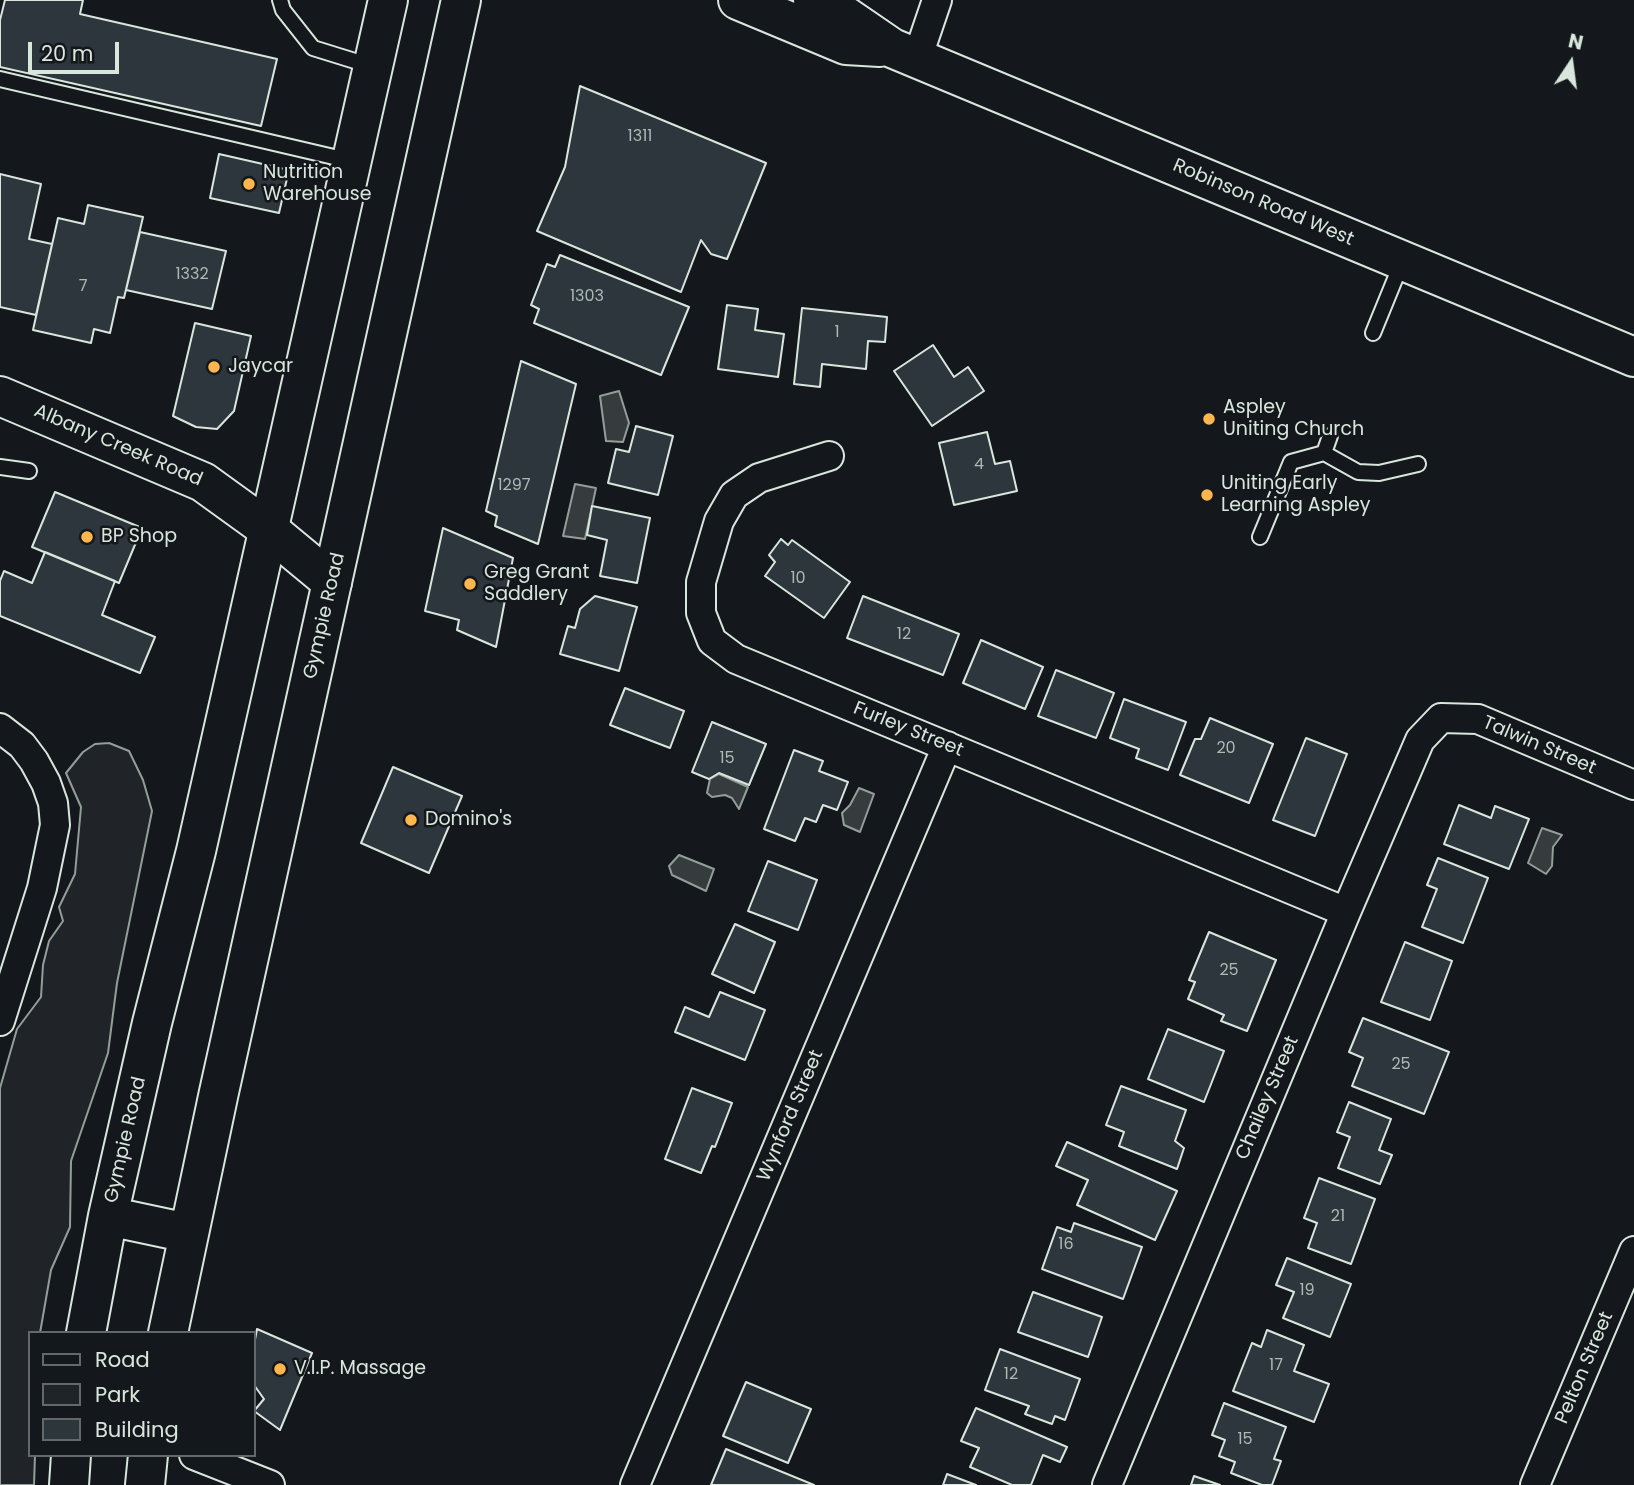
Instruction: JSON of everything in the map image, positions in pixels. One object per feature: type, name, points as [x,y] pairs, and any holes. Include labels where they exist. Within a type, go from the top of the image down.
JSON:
[{"type":"main road","name":"Gympie Road","points":[[86,1331],[108,1216],[152,1023],[196,851],[388,0]]},
{"type":"main road","name":"Gympie Road","points":[[168,1331],[461,0]]},
{"type":"main road","name":"Robinson Road West","points":[[738,0],[846,45],[905,54]]},
{"type":"main road","name":"Robinson Road West","points":[[813,0],[838,11],[905,54],[1634,357]]},
{"type":"main road","name":"Albany Creek Road","points":[[0,396],[203,482],[268,529],[332,582]]},
{"type":"main road","name":"Gympie Road","points":[[108,1216],[188,1233]]},
{"type":"main road","points":[[69,1485],[71,1457]]},
{"type":"main road","points":[[145,1485],[148,1457]]},
{"type":"street","points":[[905,54],[937,0]]},
{"type":"street","name":"Furley Street","points":[[829,456],[759,478],[734,495],[719,521],[701,582],[701,613],[712,641],[736,659],[1346,912]]},
{"type":"street","name":"Talwin Street","points":[[1441,718],[1478,719],[1634,785]]},
{"type":"street","name":"Chailey Street","points":[[1107,1485],[1420,740],[1441,718]]},
{"type":"street","points":[[0,728],[22,745],[34,761],[49,793],[55,825],[42,888],[0,1021]]},
{"type":"street","name":"Wynford Street","points":[[635,1485],[947,746]]},
{"type":"street","name":"Pelton Street","points":[[1535,1485],[1634,1251]]},
{"type":"street","points":[[199,1457],[270,1485]]},
{"type":"lane","points":[[280,0],[283,10],[313,48],[373,67]]},
{"type":"lane","points":[[0,79],[352,161]]},
{"type":"lane","points":[[1373,333],[1403,261]]},
{"type":"lane","points":[[1324,453],[1330,436]]},
{"type":"lane","points":[[1260,537],[1291,462],[1324,453],[1359,472],[1379,473],[1418,464]]},
{"type":"lane","points":[[0,467],[29,471]]},
{"type":"green space","points":[[109,743],[129,751],[143,780],[152,811],[117,983],[108,1053],[71,1161],[70,1227],[51,1270],[40,1331],[28,1331],[28,1457],[35,1457],[34,1485],[0,1485],[0,1088],[17,1029],[41,997],[43,965],[49,941],[63,921],[59,907],[75,874],[81,807],[66,773],[83,752],[95,744]]},
{"type":"shaded area","points":[[619,391],[629,423],[623,442],[606,441],[600,396]]},
{"type":"shaded area","points":[[575,484],[596,488],[585,539],[563,536]]},
{"type":"shaded area","points":[[719,774],[748,787],[739,809],[732,798],[725,795],[712,797],[707,793],[710,779]]},
{"type":"shaded area","points":[[859,788],[874,794],[860,832],[844,825],[842,813],[850,805]]},
{"type":"shaded area","points":[[1542,828],[1562,835],[1553,847],[1552,866],[1546,874],[1528,863]]},
{"type":"shaded area","points":[[679,855],[714,869],[706,891],[672,875],[669,866]]},
{"type":"building","points":[[5,0],[83,0],[80,14],[277,59],[261,126],[0,67],[0,20]]},
{"type":"building","points":[[580,86],[766,163],[727,259],[711,254],[701,240],[681,292],[537,231],[565,167]]},
{"type":"building","name":"Nutrition Warehouse","points":[[219,154],[289,170],[279,213],[210,198]]},
{"type":"building","points":[[0,174],[41,184],[29,239],[52,244],[36,315],[0,307]]},
{"type":"building","points":[[88,205],[143,217],[124,298],[118,297],[110,333],[94,329],[91,343],[33,330],[58,218],[84,224]]},
{"type":"building","points":[[140,232],[226,251],[212,309],[126,290]]},
{"type":"building","points":[[560,255],[689,307],[661,375],[534,323],[539,309],[531,305],[547,264],[555,267]]},
{"type":"building","points":[[727,305],[758,309],[755,330],[784,334],[778,377],[718,369]]},
{"type":"building","points":[[802,308],[887,317],[885,342],[868,341],[866,369],[822,364],[820,387],[794,384]]},
{"type":"building","name":"Jaycar","points":[[195,323],[251,336],[234,411],[217,429],[196,427],[173,416]]},
{"type":"building","points":[[933,345],[954,377],[968,367],[984,391],[932,426],[894,371]]},
{"type":"building","points":[[521,361],[576,384],[538,544],[495,526],[497,516],[486,511]]},
{"type":"building","points":[[636,426],[673,436],[658,495],[608,483],[616,449],[629,452]]},
{"type":"building","points":[[987,432],[995,464],[1010,461],[1017,491],[954,505],[939,443]]},
{"type":"building","name":"BP Shop","points":[[55,492],[142,528],[119,583],[32,547]]},
{"type":"building","points":[[592,506],[650,518],[637,583],[600,576],[607,540],[587,535]]},
{"type":"building","name":"Greg Grant Saddlery","points":[[443,528],[513,558],[496,647],[457,630],[459,620],[425,611]]},
{"type":"building","points":[[781,539],[788,545],[792,540],[850,582],[824,618],[765,576],[775,562],[769,555]]},
{"type":"building","points":[[45,552],[115,581],[102,615],[155,637],[140,673],[0,616],[0,581],[4,571],[32,583]]},
{"type":"building","points":[[595,596],[637,607],[619,671],[560,654],[568,626],[575,628],[580,609]]},
{"type":"building","points":[[863,596],[959,634],[943,675],[847,638]]},
{"type":"building","points":[[981,640],[1043,667],[1025,709],[963,683]]},
{"type":"building","points":[[1056,670],[1114,693],[1096,738],[1038,716]]},
{"type":"building","points":[[625,688],[684,711],[670,748],[610,725]]},
{"type":"building","points":[[1124,699],[1186,722],[1168,770],[1136,758],[1139,749],[1110,738]]},
{"type":"building","points":[[1210,718],[1273,744],[1249,803],[1180,775],[1195,739],[1201,739]]},
{"type":"building","points":[[712,722],[766,744],[749,785],[719,773],[709,779],[692,772]]},
{"type":"building","points":[[1306,738],[1347,754],[1315,836],[1273,820]]},
{"type":"building","points":[[794,750],[823,761],[819,771],[848,782],[837,810],[823,805],[816,822],[805,818],[795,841],[764,829]]},
{"type":"building","name":"Domino's","points":[[393,767],[462,796],[429,873],[361,843]]},
{"type":"building","points":[[1459,805],[1491,818],[1495,806],[1529,819],[1509,869],[1444,844]]},
{"type":"building","points":[[1438,858],[1488,878],[1463,943],[1422,927],[1437,889],[1427,885]]},
{"type":"building","points":[[768,861],[817,880],[798,930],[748,911]]},
{"type":"building","points":[[735,924],[775,942],[754,993],[712,974]]},
{"type":"building","points":[[1209,932],[1276,960],[1247,1031],[1221,1021],[1224,1015],[1188,999],[1195,982],[1189,980]]},
{"type":"building","points":[[1405,942],[1452,961],[1430,1020],[1381,1002]]},
{"type":"building","points":[[720,992],[765,1010],[745,1060],[675,1032],[685,1007],[709,1017]]},
{"type":"building","points":[[1363,1018],[1449,1052],[1424,1114],[1352,1086],[1363,1058],[1349,1052]]},
{"type":"building","points":[[1168,1029],[1224,1051],[1204,1102],[1148,1079]]},
{"type":"building","points":[[1121,1086],[1186,1110],[1175,1141],[1184,1148],[1177,1169],[1119,1146],[1124,1132],[1106,1125]]},
{"type":"building","points":[[692,1088],[732,1103],[715,1147],[712,1146],[701,1173],[665,1159]]},
{"type":"building","points":[[1349,1102],[1391,1119],[1379,1150],[1392,1155],[1380,1184],[1338,1168],[1350,1137],[1337,1132]]},
{"type":"building","points":[[1067,1142],[1177,1191],[1155,1240],[1077,1205],[1088,1180],[1056,1166]]},
{"type":"building","points":[[1319,1178],[1375,1199],[1351,1264],[1308,1248],[1317,1223],[1304,1218]]},
{"type":"building","points":[[1074,1223],[1142,1247],[1123,1299],[1042,1269],[1057,1227],[1071,1232]]},
{"type":"building","points":[[1287,1258],[1351,1284],[1330,1337],[1283,1318],[1294,1292],[1276,1285]]},
{"type":"building","points":[[1033,1292],[1102,1317],[1088,1357],[1018,1332]]},
{"type":"building","name":"V.I.P. Massage","points":[[257,1329],[312,1353],[280,1430],[256,1412],[264,1399],[256,1388]]},
{"type":"building","points":[[1267,1330],[1304,1345],[1294,1371],[1329,1384],[1314,1422],[1233,1391],[1252,1343],[1261,1347]]},
{"type":"building","points":[[1000,1349],[1080,1379],[1065,1420],[1055,1416],[1052,1424],[1025,1414],[1029,1406],[985,1390]]},
{"type":"building","points":[[746,1382],[811,1409],[788,1463],[723,1436]]},
{"type":"building","points":[[1224,1403],[1286,1427],[1274,1459],[1281,1461],[1272,1485],[1262,1485],[1231,1473],[1235,1462],[1219,1456],[1225,1440],[1212,1435]]},
{"type":"building","points":[[976,1408],[1067,1447],[1060,1462],[1043,1455],[1031,1485],[1012,1485],[970,1467],[979,1448],[961,1441]]},
{"type":"building","points":[[726,1449],[814,1485],[711,1485]]},
{"type":"building","points":[[947,1474],[976,1485],[943,1485]]},
{"type":"building","points":[[1194,1476],[1220,1485],[1191,1485]]},
{"type":"place","name":"Nutrition Warehouse","points":[[249,184]]},
{"type":"place","name":"Jaycar","points":[[214,367]]},
{"type":"place","name":"Aspley Uniting Church","points":[[1209,419]]},
{"type":"place","name":"Uniting Early Learning Aspley","points":[[1207,495]]},
{"type":"place","name":"BP Shop","points":[[87,537]]},
{"type":"place","name":"Greg Grant Saddlery","points":[[470,584]]},
{"type":"place","name":"Domino's","points":[[411,820]]},
{"type":"place","name":"V.I.P. Massage","points":[[280,1369]]}]
